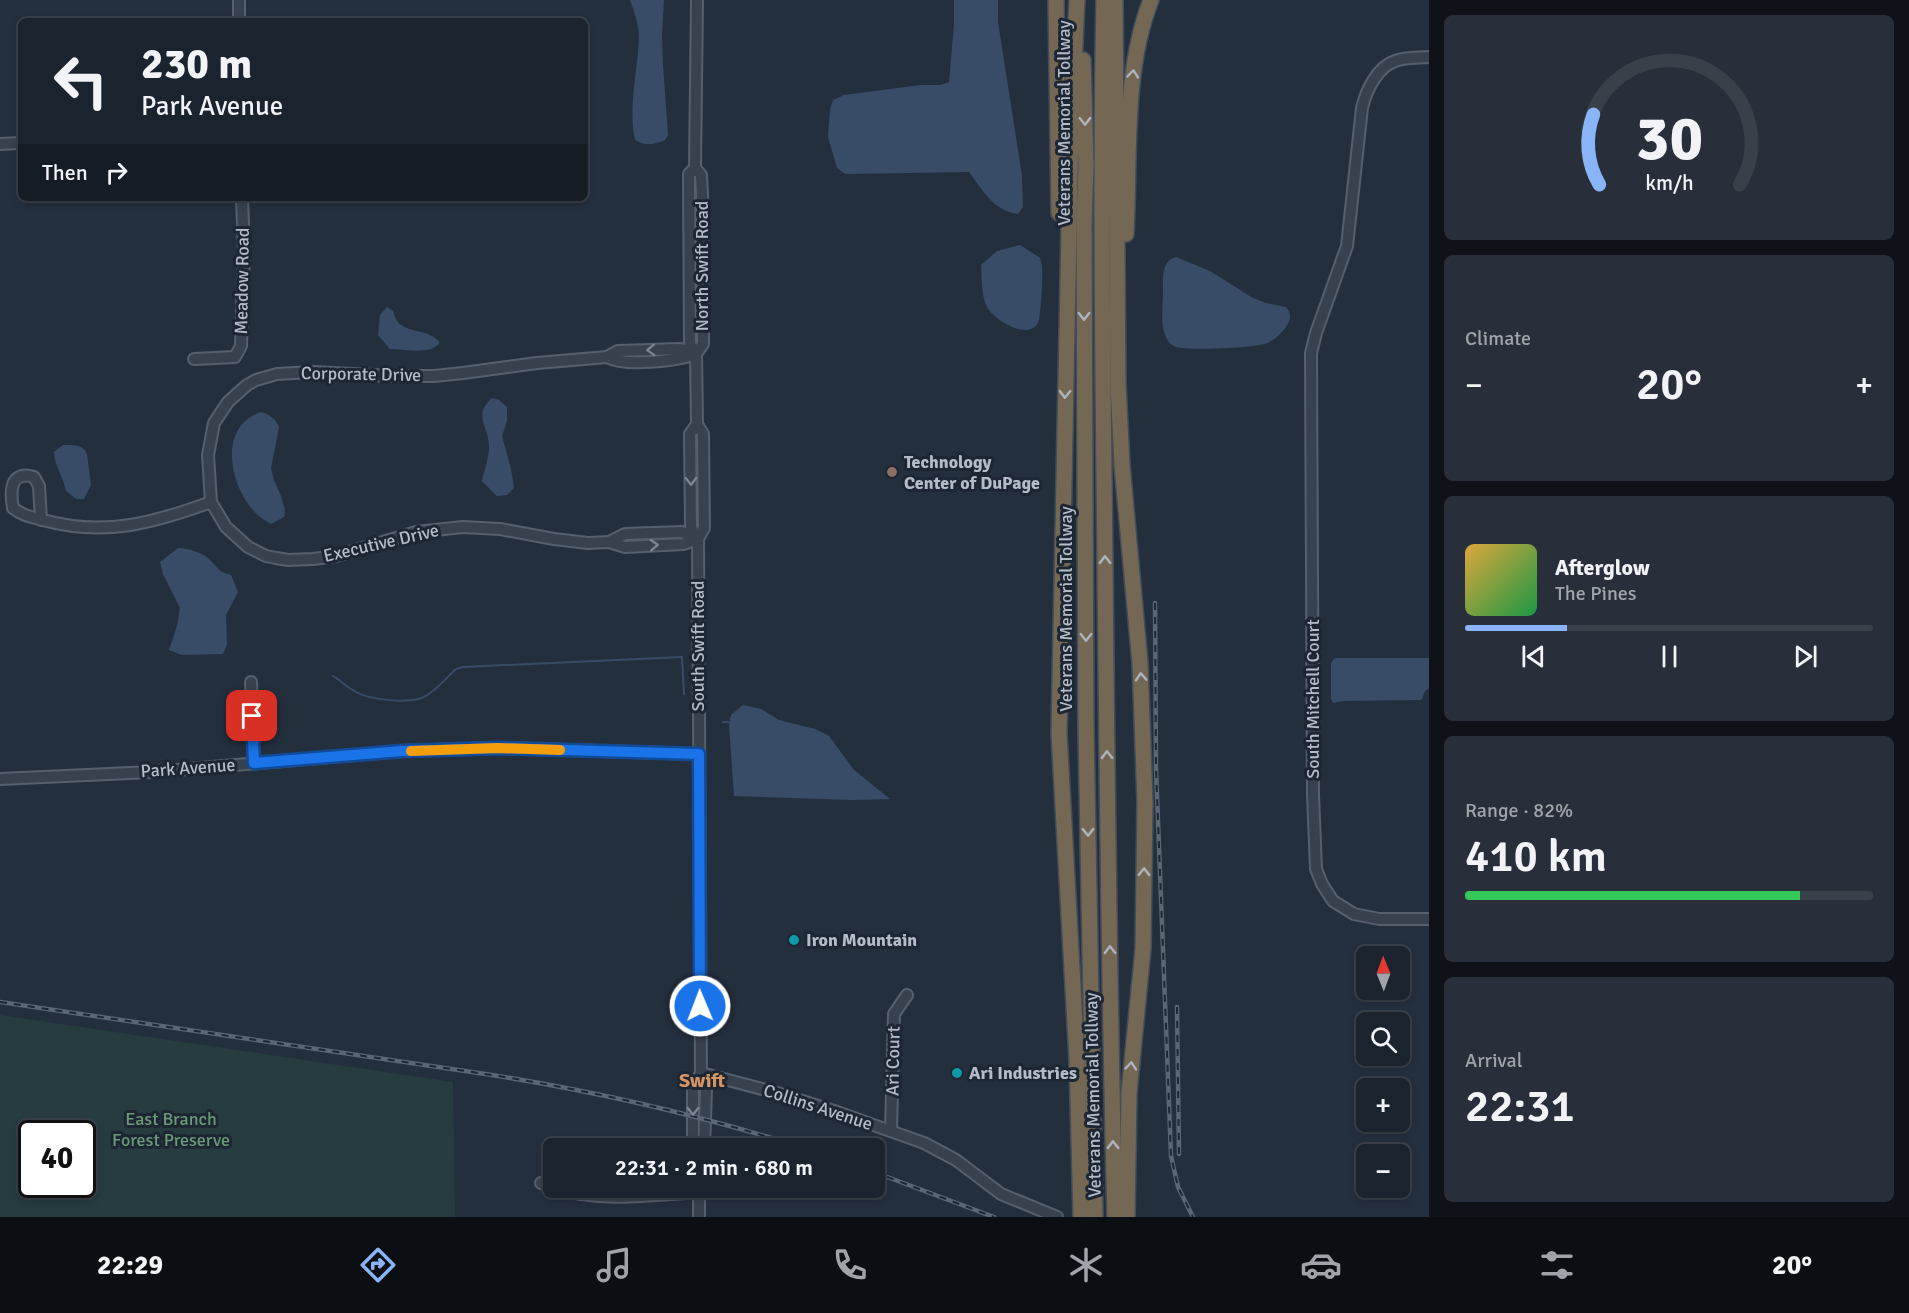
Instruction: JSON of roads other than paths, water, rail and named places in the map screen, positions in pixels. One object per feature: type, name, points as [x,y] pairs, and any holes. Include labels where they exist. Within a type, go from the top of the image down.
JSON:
[{"type":"highway","points":[[1056,0],[1059,219],[1066,352]]},
{"type":"highway","points":[[1077,0],[1071,129],[1059,733],[1077,1060],[1088,1193],[1081,1217]]},
{"type":"highway","name":"Veterans Memorial Tollway","points":[[1082,0],[1086,166],[1084,234],[1088,1193],[1095,1217]]},
{"type":"highway","name":"Veterans Memorial Tollway","points":[[1104,0],[1103,350],[1121,1211]]},
{"type":"highway","points":[[1115,0],[1118,384],[1122,465],[1140,663],[1145,803],[1143,949],[1129,1093],[1121,1211]]},
{"type":"highway","points":[[1118,384],[1132,92],[1139,33],[1151,0]]},
{"type":"street","points":[[239,0],[239,18]]},
{"type":"street","name":"North Swift Road","points":[[696,354],[703,344],[701,175],[695,168],[697,0]]},
{"type":"street","name":"South Mitchell Court","points":[[1429,57],[1403,59],[1387,65],[1366,94],[1362,108],[1347,246],[1311,353],[1313,798],[1316,869],[1333,901],[1354,914],[1379,919],[1429,919]]},
{"type":"street","points":[[0,144],[18,143]]},
{"type":"street","name":"Meadow Road","points":[[194,360],[235,357],[241,346],[244,253],[242,201]]},
{"type":"street","name":"Corporate Drive","points":[[212,502],[208,455],[214,423],[221,411],[238,392],[265,377],[287,372],[393,376],[463,374],[537,363],[607,357],[618,351],[680,349],[696,354]]},
{"type":"street","name":"South Swift Road","points":[[696,354],[697,424],[690,434],[690,458],[691,528],[698,539],[701,1073]]},
{"type":"street","points":[[41,520],[83,528],[129,526],[160,520],[212,502]]},
{"type":"street","name":"Executive Drive","points":[[212,502],[226,527],[248,547],[266,556],[288,560],[336,555],[416,532],[463,527],[500,529],[576,542],[609,542],[625,547],[683,544],[698,539]]},
{"type":"street","points":[[251,682],[254,763]]},
{"type":"street","name":"Park Avenue","points":[[0,779],[152,772],[402,751],[498,748],[699,754]]},
{"type":"street","name":"Ari Court","points":[[891,1131],[894,1014],[907,995]]},
{"type":"street","points":[[693,1138],[693,1089],[701,1073]]},
{"type":"street","points":[[701,1073],[706,1090],[704,1138]]},
{"type":"street","name":"Collins Avenue","points":[[701,1073],[774,1092],[891,1131],[943,1152],[1007,1197],[1057,1217]]},
{"type":"street","points":[[699,1198],[699,1217]]},
{"type":"water","points":[[630,0],[664,0],[662,35],[668,135],[665,140],[654,144],[635,140],[633,101],[639,37]]},
{"type":"water","points":[[954,0],[998,0],[998,22],[1022,176],[1023,207],[1018,214],[995,204],[969,172],[845,174],[837,168],[828,137],[833,100],[844,95],[921,85],[941,85],[949,82]]},
{"type":"water","points":[[1020,245],[1040,258],[1042,266],[1039,319],[1033,328],[1027,330],[1011,327],[997,318],[987,307],[982,286],[981,265],[997,251]]},
{"type":"water","points":[[1176,257],[1210,271],[1251,297],[1286,307],[1290,315],[1288,324],[1273,340],[1257,345],[1198,349],[1173,345],[1164,331],[1162,311],[1165,266]]},
{"type":"water","points":[[387,307],[393,311],[400,324],[433,336],[439,344],[429,349],[416,351],[390,349],[378,335],[380,315]]},
{"type":"water","points":[[492,398],[499,400],[507,407],[507,421],[502,436],[514,488],[507,495],[497,496],[482,481],[489,447],[482,416],[486,404]]},
{"type":"water","points":[[261,412],[272,417],[279,427],[271,468],[285,510],[284,517],[271,524],[258,515],[246,502],[233,468],[232,450],[236,434],[246,421]]},
{"type":"water","points":[[63,445],[80,447],[87,454],[91,485],[84,499],[76,499],[66,491],[54,452]]},
{"type":"water","points":[[178,548],[200,553],[221,571],[231,575],[238,592],[226,615],[227,645],[223,654],[182,655],[169,650],[180,608],[163,574],[160,562]]},
{"type":"water","points":[[1335,658],[1429,658],[1429,688],[1420,700],[1333,703],[1331,663]]},
{"type":"water","points":[[743,705],[761,709],[779,720],[815,729],[829,736],[854,770],[890,799],[734,796],[729,724],[731,715]]},
{"type":"waterway","points":[[333,676],[362,695],[390,700],[409,700],[424,697],[456,669],[463,667],[682,657],[684,694]]},
{"type":"waterway","points":[[723,722],[728,722]]},
{"type":"railway","points":[[1155,603],[1156,769],[1171,1156],[1178,1187],[1193,1217]]},
{"type":"railway","points":[[0,1002],[532,1082],[612,1097],[771,1138]]},
{"type":"railway","points":[[1177,1007],[1179,1154]]},
{"type":"railway","points":[[885,1176],[994,1217]]},
{"type":"place","name":"Technology Center of DuPage","points":[[892,472]]},
{"type":"place","name":"Iron Mountain","points":[[794,940]]},
{"type":"place","name":"Ari Industries","points":[[957,1073]]},
{"type":"district","name":"Swift","points":[[702,1080]]},
{"type":"park label","name":"East Branch Forest Preserve","points":[[171,1129]]}]
